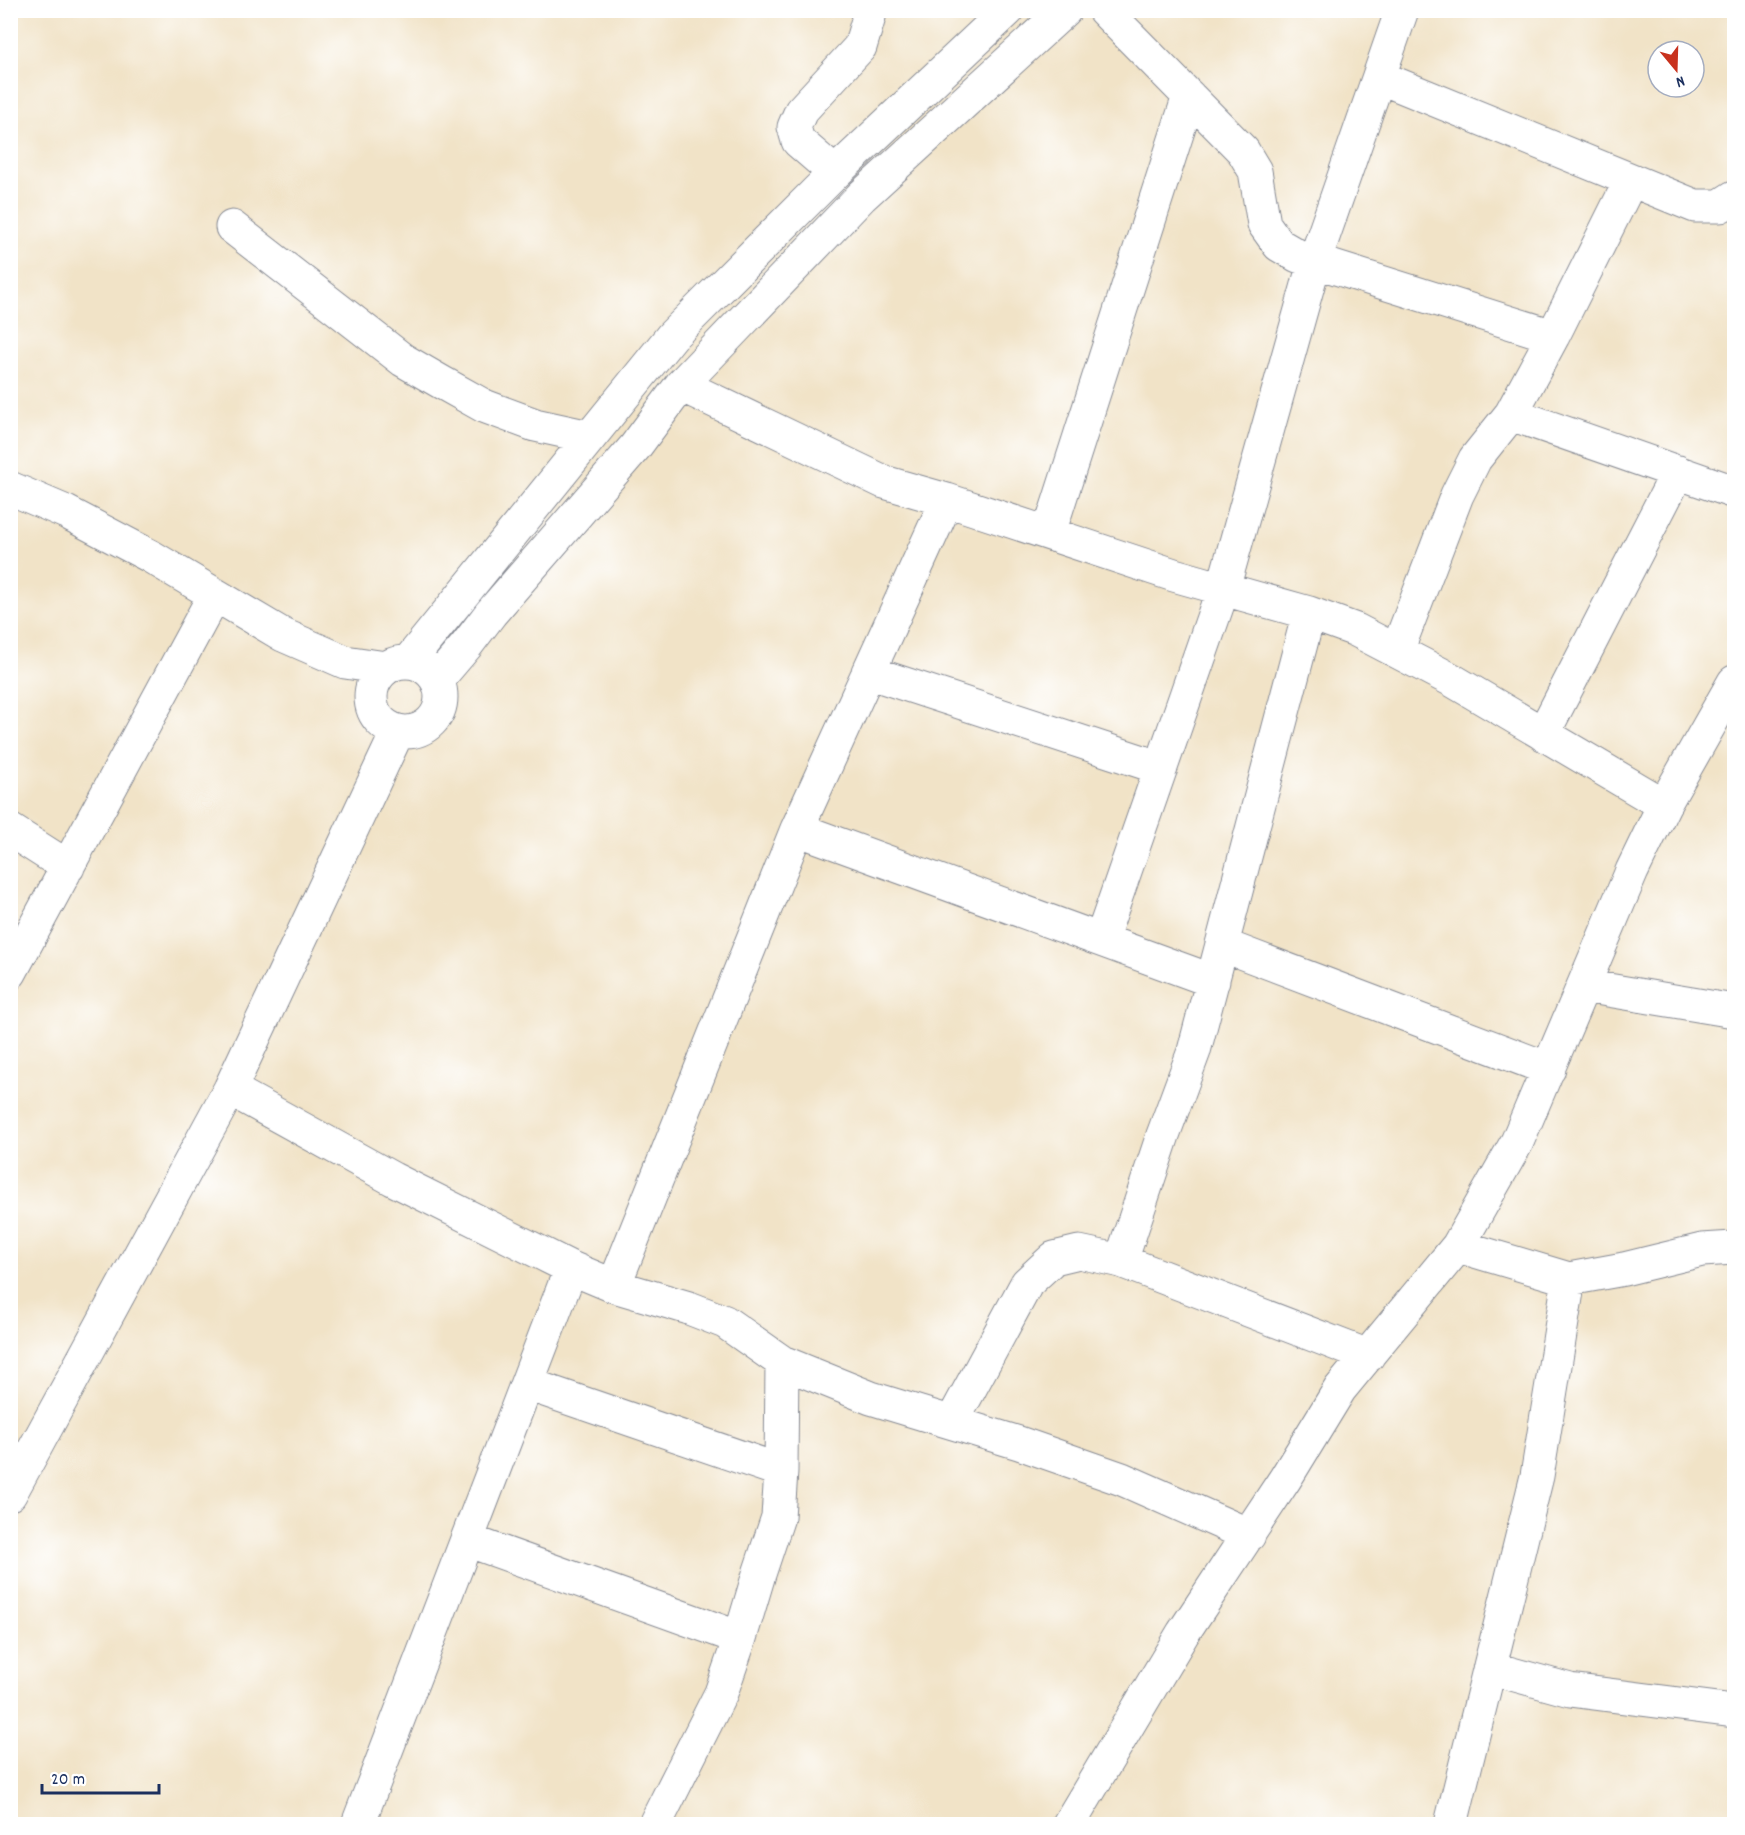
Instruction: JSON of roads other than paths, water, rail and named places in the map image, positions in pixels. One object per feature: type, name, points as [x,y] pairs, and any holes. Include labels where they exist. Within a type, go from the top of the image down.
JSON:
[{"type":"street","points":[[835,172],[798,141],[795,128],[801,111],[860,47],[869,17],[866,10]]},
{"type":"street","points":[[10,488],[66,512],[150,556],[283,635],[321,652],[345,662],[397,665],[420,665],[430,670],[441,690],[441,702],[438,713],[421,729],[410,732],[398,731],[387,727],[379,719],[373,709],[371,698],[378,676],[397,665],[590,438],[672,336],[835,172],[1008,10]]},
{"type":"street","points":[[436,680],[635,447],[681,385],[862,196],[1065,10]]},
{"type":"street","points":[[1104,10],[1243,152],[1255,171],[1264,224],[1279,245],[1298,256],[1553,336]]},
{"type":"street","points":[[1101,940],[1223,589],[1315,260],[1402,10]]},
{"type":"street","points":[[1378,77],[1695,206],[1720,206],[1734,197]]},
{"type":"street","points":[[1049,533],[1189,96]]},
{"type":"street","points":[[1397,651],[1456,495],[1475,459],[1511,414],[1631,180]]},
{"type":"street","points":[[232,227],[413,366],[484,406],[535,425],[590,438]]},
{"type":"street","points":[[681,385],[884,482],[1223,589],[1309,613],[1356,630],[1452,680],[1664,806]]},
{"type":"street","points":[[1511,414],[1734,492]]},
{"type":"street","points":[[1543,734],[1678,472]]},
{"type":"street","points":[[614,1286],[797,829],[947,500]]},
{"type":"street","points":[[10,973],[214,596]]},
{"type":"street","points":[[1121,1261],[1162,1135],[1194,1051],[1309,613]]},
{"type":"street","points":[[868,672],[1161,768]]},
{"type":"street","points":[[1069,1824],[1183,1633],[1249,1535],[1340,1389],[1458,1246],[1517,1142],[1632,871],[1664,806],[1734,681]]},
{"type":"street","points":[[10,1494],[230,1089],[398,731]]},
{"type":"street","points":[[797,829],[1213,981]]},
{"type":"street","points":[[10,830],[68,867]]},
{"type":"street","points":[[1222,945],[1549,1069]]},
{"type":"street","points":[[1584,986],[1734,1011]]},
{"type":"street","points":[[230,1089],[393,1179],[571,1268],[614,1286],[689,1308],[725,1322],[782,1362],[871,1398],[1019,1443],[1122,1479],[1249,1535]]},
{"type":"street","points":[[1458,1246],[1569,1279],[1702,1250],[1734,1248]]},
{"type":"street","points":[[952,1422],[1027,1283],[1054,1258],[1079,1252],[1121,1261],[1368,1356]]},
{"type":"street","points":[[358,1824],[571,1268]]},
{"type":"street","points":[[1451,1824],[1537,1476],[1569,1279]]},
{"type":"street","points":[[655,1824],[720,1693],[778,1517],[781,1471],[782,1362]]},
{"type":"street","points":[[527,1384],[781,1471]]},
{"type":"street","points":[[467,1540],[740,1638]]},
{"type":"street","points":[[1490,1668],[1570,1690],[1734,1711]]}]
